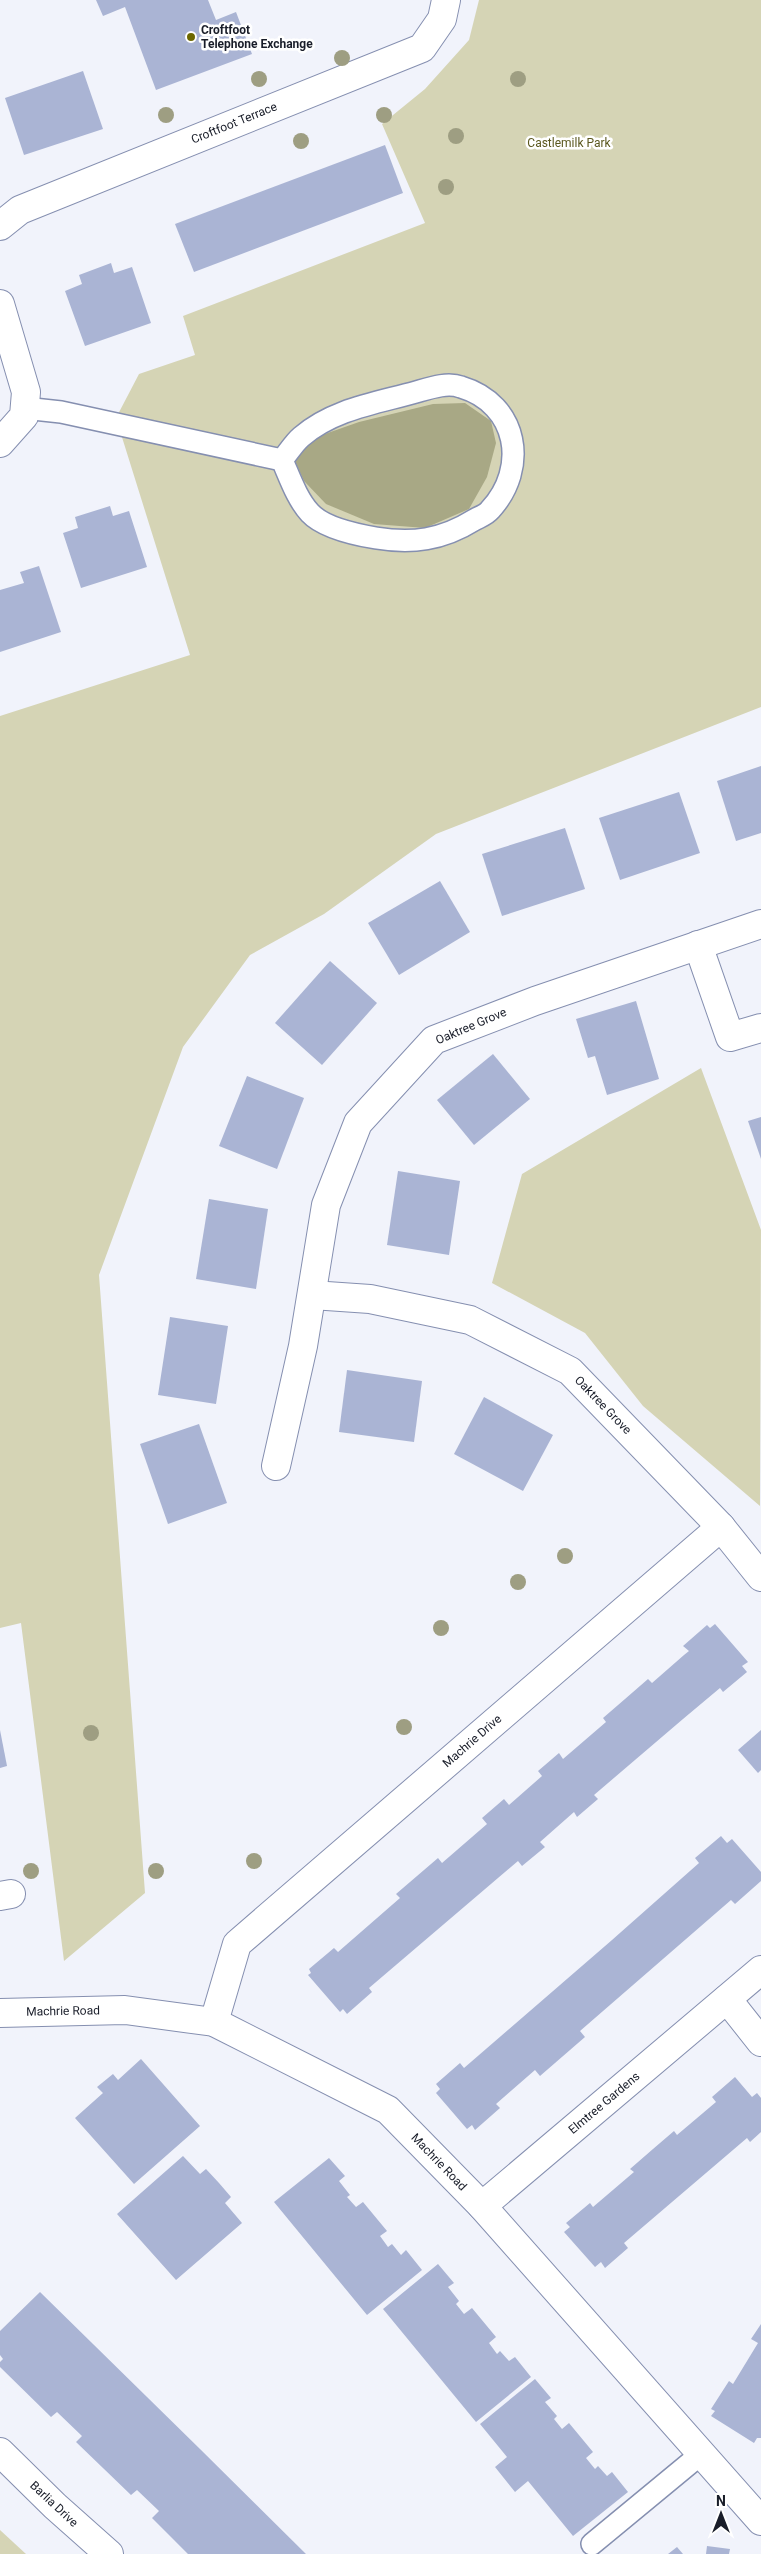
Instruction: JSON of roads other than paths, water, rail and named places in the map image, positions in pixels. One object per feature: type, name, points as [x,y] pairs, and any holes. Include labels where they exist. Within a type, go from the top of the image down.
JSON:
[{"type":"street","name":"Croftfoot Terrace","points":[[0,226],[20,210],[422,48],[442,19],[446,0]]},
{"type":"street","points":[[0,304],[26,392],[24,416],[0,443]]},
{"type":"street","name":"Oaktree Grove","points":[[276,1466],[312,1295],[326,1205],[358,1123],[434,1040],[535,1001],[761,924]]},
{"type":"street","points":[[698,946],[730,1037],[761,1028]]},
{"type":"street","name":"Oaktree Grove","points":[[312,1295],[370,1299],[470,1320],[570,1371],[721,1527]]},
{"type":"street","points":[[721,1527],[761,1577]]},
{"type":"street","name":"Machrie Drive","points":[[214,2022],[237,1944],[721,1527]]},
{"type":"street","name":"Elmtree Gardens","points":[[482,2206],[761,1970]]},
{"type":"street","points":[[727,1999],[761,2042]]},
{"type":"street","name":"Machrie Road","points":[[0,2013],[125,2010],[214,2022],[388,2110],[482,2206],[761,2521]]},
{"type":"street","name":"Barlia Drive","points":[[0,2452],[55,2506],[109,2554]]},
{"type":"lane","points":[[436,386],[460,386],[491,401],[506,421],[514,448],[509,479],[489,511],[463,527],[432,540],[401,542],[347,533],[311,514],[296,491],[282,460],[300,437],[333,415],[436,386]]},
{"type":"lane","points":[[24,408],[61,412],[282,460]]},
{"type":"lane","points":[[592,2544],[702,2454]]},
{"type":"place","name":"Croftfoot Telephone Exchange","points":[[191,37]]},
{"type":"park label","name":"Castlemilk Park","points":[[569,143]]}]
